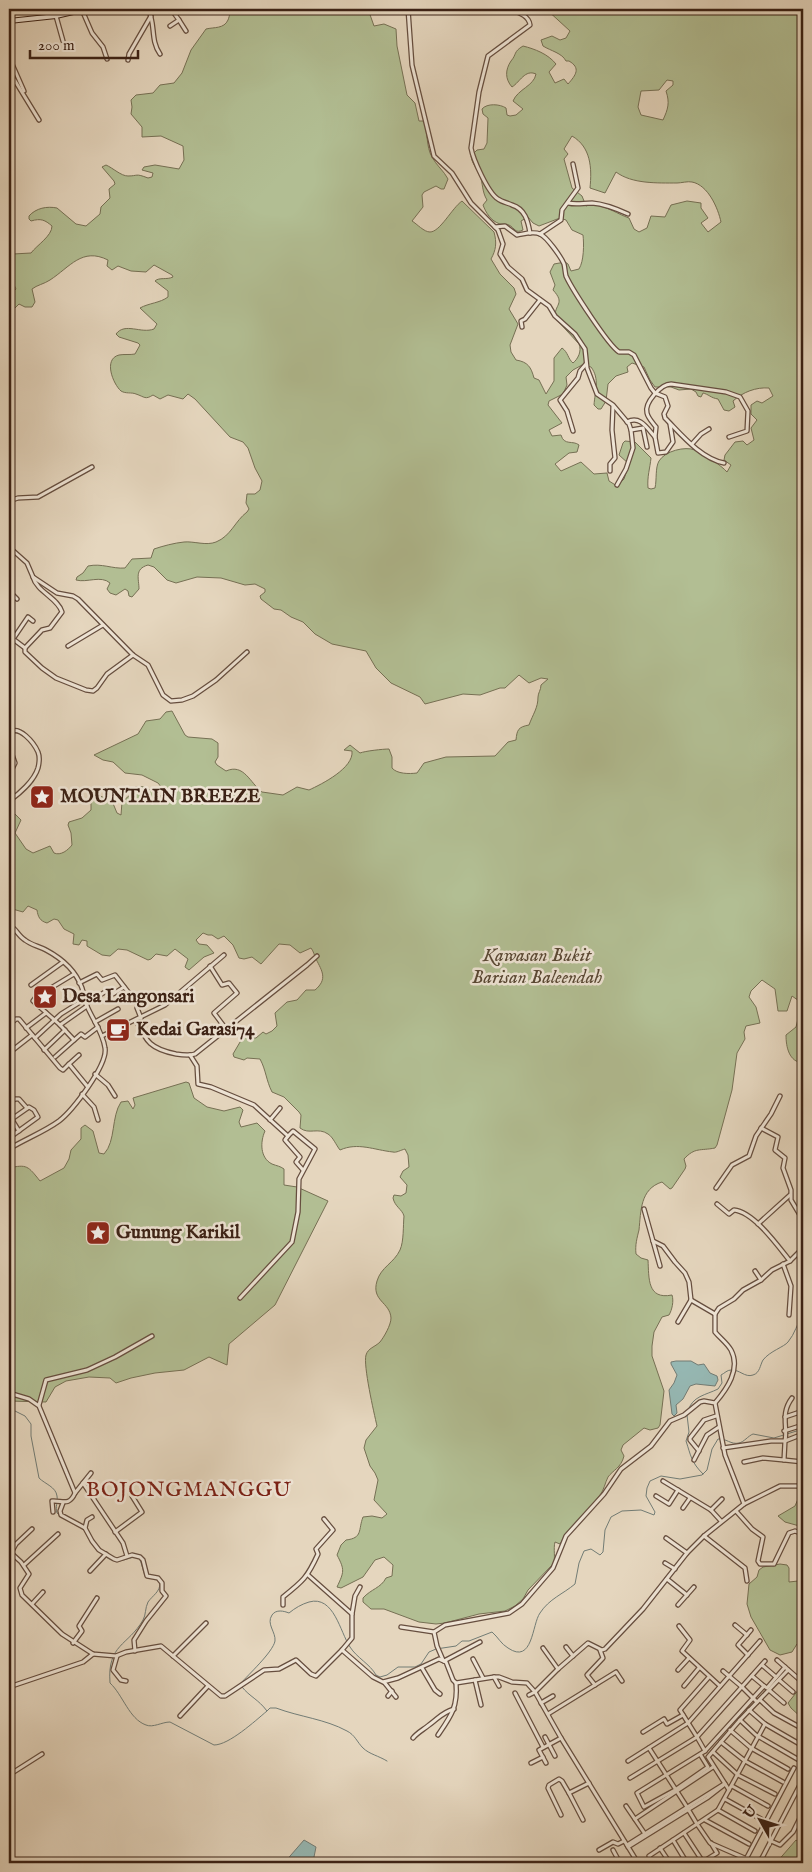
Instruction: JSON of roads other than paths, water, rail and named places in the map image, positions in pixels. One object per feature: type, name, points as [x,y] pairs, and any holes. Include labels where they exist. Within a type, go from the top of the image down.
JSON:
[{"type":"main road","points":[[9,21],[56,16],[84,10]]},
{"type":"street","points":[[148,9],[151,16],[154,44],[160,54]]},
{"type":"street","points":[[152,9],[156,11],[162,9]]},
{"type":"street","points":[[171,9],[186,30]]},
{"type":"street","points":[[408,9],[412,65],[434,156],[452,173],[471,203],[499,232],[503,244],[500,252],[501,258],[522,279],[527,290],[549,306],[555,316],[575,334],[585,349],[586,364],[597,394],[613,405],[627,422],[631,430],[633,448],[626,469],[617,485]]},
{"type":"street","points":[[509,9],[525,16],[529,20],[530,25],[490,53],[486,59],[471,148],[475,161],[490,191],[498,200],[521,209],[530,233]]},
{"type":"street","points":[[84,10],[92,33],[105,50],[106,59]]},
{"type":"street","points":[[56,16],[63,41]]},
{"type":"street","points":[[128,60],[129,54],[151,16]]},
{"type":"street","points":[[170,26],[179,20]]},
{"type":"street","points":[[9,57],[25,96]]},
{"type":"street","points":[[9,70],[39,120]]},
{"type":"street","points":[[540,234],[562,220],[562,210],[578,187],[573,164]]},
{"type":"street","points":[[568,202],[578,205],[585,203],[602,205],[628,214]]},
{"type":"street","points":[[495,227],[505,226],[517,235],[540,234],[552,245],[562,261],[566,275],[612,345],[619,352],[629,352],[634,355],[655,394]]},
{"type":"street","points":[[522,328],[521,322],[540,300]]},
{"type":"street","points":[[572,431],[568,412],[560,400],[586,364]]},
{"type":"street","points":[[654,437],[656,427],[646,410],[655,394],[664,386],[671,384],[726,392],[740,397],[748,411],[747,430],[729,436]]},
{"type":"street","points":[[655,394],[662,395],[666,399],[668,406],[664,414],[665,418],[692,444],[716,462],[724,463]]},
{"type":"street","points":[[610,470],[610,464],[615,458],[612,430],[613,405]]},
{"type":"street","points":[[627,422],[631,420],[640,421],[644,424],[654,437],[658,452],[670,450],[673,442],[670,423]]},
{"type":"street","points":[[631,430],[643,428],[647,447]]},
{"type":"street","points":[[692,444],[701,434],[709,429]]},
{"type":"street","points":[[9,501],[18,498],[38,497],[92,467]]},
{"type":"street","points":[[9,547],[27,563],[36,583],[59,606],[62,612],[50,628],[42,630],[26,648],[25,652],[42,668],[56,678],[93,691],[107,674],[133,654]]},
{"type":"street","points":[[33,577],[57,593],[73,596],[78,599],[133,654],[148,665],[165,698],[176,701],[193,696],[209,686],[247,652]]},
{"type":"street","points":[[9,591],[18,599]]},
{"type":"street","points":[[9,644],[28,617],[33,620]]},
{"type":"street","points":[[68,646],[103,625]]},
{"type":"street","points":[[9,636],[26,648]]},
{"type":"street","points":[[9,733],[16,730],[28,738],[38,753],[39,758],[34,775],[9,801]]},
{"type":"street","points":[[9,746],[14,760],[14,767],[9,774]]},
{"type":"street","points":[[9,925],[24,940],[45,950],[63,962],[74,974],[86,1005],[102,1036],[105,1052],[104,1060],[88,1086],[61,1120],[9,1149]]},
{"type":"street","points":[[102,1036],[165,1005],[224,955]]},
{"type":"street","points":[[136,1020],[151,1046],[168,1052],[190,1055],[203,1049],[308,966],[317,956]]},
{"type":"street","points":[[31,985],[63,962]]},
{"type":"street","points":[[210,966],[222,985],[229,983],[237,994],[214,1013],[226,1029]]},
{"type":"street","points":[[74,974],[33,1000],[74,1040]]},
{"type":"street","points":[[79,983],[97,974],[102,980],[114,975],[139,1006],[137,1008],[141,1018]]},
{"type":"street","points":[[60,1025],[108,990],[112,994],[125,987]]},
{"type":"street","points":[[9,1053],[84,999]]},
{"type":"street","points":[[95,1022],[118,1009]]},
{"type":"street","points":[[67,1010],[71,1016]]},
{"type":"street","points":[[26,1028],[46,1013]]},
{"type":"street","points":[[9,1025],[18,1019],[62,1069],[79,1055]]},
{"type":"street","points":[[55,1057],[81,1034],[86,1037],[98,1028]]},
{"type":"street","points":[[44,1050],[65,1030]]},
{"type":"street","points":[[190,1055],[197,1066],[198,1084],[211,1087],[254,1106],[288,1136]]},
{"type":"street","points":[[69,1064],[88,1086]]},
{"type":"street","points":[[95,1074],[108,1085],[115,1096]]},
{"type":"street","points":[[82,1094],[94,1107],[98,1120]]},
{"type":"street","points":[[716,1188],[732,1165],[749,1156],[755,1138],[780,1096]]},
{"type":"street","points":[[9,1104],[15,1099],[19,1099],[27,1108],[34,1110],[37,1118],[9,1138]]},
{"type":"street","points":[[10,1120],[27,1108]]},
{"type":"street","points":[[270,1120],[280,1108]]},
{"type":"street","points":[[9,1115],[10,1120],[19,1130]]},
{"type":"street","points":[[761,1128],[778,1138],[775,1150],[785,1158],[783,1168],[791,1189],[791,1201],[803,1220]]},
{"type":"street","points":[[240,1298],[292,1242],[298,1212],[299,1179],[315,1149],[294,1131],[285,1140],[300,1157],[296,1162],[303,1170]]},
{"type":"street","points":[[758,1224],[790,1194]]},
{"type":"street","points":[[716,1204],[730,1214],[734,1210],[741,1211],[766,1230],[790,1261]]},
{"type":"street","points":[[644,1208],[660,1266]]},
{"type":"street","points":[[653,1241],[663,1246],[674,1262],[685,1272],[689,1282],[691,1300],[678,1322]]},
{"type":"street","points":[[744,1504],[724,1448],[714,1403],[725,1390],[734,1372],[734,1358],[730,1348],[715,1332],[715,1314],[719,1308],[730,1302],[743,1290],[761,1280],[772,1270],[790,1261],[803,1248]]},
{"type":"street","points":[[783,1264],[790,1286],[789,1314]]},
{"type":"street","points":[[755,1271],[761,1280]]},
{"type":"street","points":[[691,1300],[715,1314]]},
{"type":"street","points":[[38,1406],[46,1380],[87,1370],[152,1336]]},
{"type":"street","points":[[9,1393],[29,1399],[38,1406],[75,1493]]},
{"type":"street","points":[[784,1460],[785,1417],[788,1404],[792,1398]]},
{"type":"street","points":[[401,1627],[434,1632],[445,1625],[508,1613],[517,1608],[553,1568],[566,1536],[604,1494],[621,1469],[651,1446],[670,1421],[684,1415],[700,1402],[714,1403]]},
{"type":"street","points":[[785,1417],[803,1411]]},
{"type":"street","points":[[699,1451],[690,1438],[704,1420],[716,1416]]},
{"type":"street","points":[[785,1433],[803,1425]]},
{"type":"street","points":[[694,1460],[707,1435],[719,1427]]},
{"type":"street","points":[[724,1448],[771,1441],[785,1441],[803,1434]]},
{"type":"street","points":[[744,1462],[763,1458],[803,1462]]},
{"type":"street","points":[[53,1512],[53,1500],[61,1502],[72,1499],[91,1474]]},
{"type":"street","points":[[663,1481],[711,1510],[721,1522]]},
{"type":"street","points":[[83,1483],[122,1542],[127,1556]]},
{"type":"street","points":[[529,1695],[535,1692],[588,1643],[600,1649],[605,1649],[618,1638],[644,1609],[687,1553],[704,1536],[744,1504],[784,1485],[802,1487],[803,1493]]},
{"type":"street","points":[[656,1496],[669,1504],[678,1490]]},
{"type":"street","points":[[115,1532],[142,1512],[132,1496]]},
{"type":"street","points":[[683,1508],[690,1498]]},
{"type":"street","points":[[711,1510],[722,1500]]},
{"type":"street","points":[[61,1502],[60,1512],[63,1518],[85,1528],[94,1544],[104,1555],[118,1560],[132,1555],[140,1557],[143,1560],[147,1576],[160,1580],[162,1583],[162,1591],[166,1596],[134,1640],[135,1651]]},
{"type":"street","points":[[736,1511],[752,1529],[763,1537],[758,1561],[760,1564],[774,1564],[789,1533],[795,1531],[803,1534]]},
{"type":"street","points":[[85,1528],[88,1520],[92,1517]]},
{"type":"street","points":[[284,1605],[283,1596],[298,1586],[308,1575],[318,1554],[316,1549],[333,1530],[324,1519]]},
{"type":"street","points":[[32,1529],[10,1552],[29,1574],[20,1588],[20,1592],[62,1634],[73,1643],[93,1654],[115,1656],[158,1646],[223,1696],[264,1670],[279,1669],[296,1660],[311,1674],[316,1676],[348,1644],[353,1634],[352,1614],[355,1596],[360,1587]]},
{"type":"street","points":[[24,1566],[58,1534]]},
{"type":"street","points":[[704,1536],[745,1568],[747,1581]]},
{"type":"street","points":[[666,1538],[687,1553]]},
{"type":"street","points":[[90,1570],[104,1555]]},
{"type":"street","points":[[665,1563],[675,1569]]},
{"type":"street","points":[[308,1575],[352,1614]]},
{"type":"street","points":[[667,1579],[687,1595]]},
{"type":"street","points":[[678,1604],[694,1587]]},
{"type":"street","points":[[32,1604],[43,1592]]},
{"type":"street","points":[[73,1643],[82,1631],[79,1626],[97,1598]]},
{"type":"street","points":[[173,1656],[206,1623]]},
{"type":"street","points":[[735,1624],[747,1635]]},
{"type":"street","points":[[679,1626],[690,1640],[682,1651],[720,1686]]},
{"type":"street","points":[[748,1655],[738,1645],[751,1630]]},
{"type":"street","points":[[434,1632],[443,1660],[448,1665],[453,1680],[456,1683],[454,1709],[438,1735]]},
{"type":"street","points":[[628,1761],[688,1723],[760,1641]]},
{"type":"street","points":[[384,1682],[422,1668],[436,1660],[443,1660],[480,1642]]},
{"type":"street","points":[[566,1647],[573,1656]]},
{"type":"street","points":[[543,1648],[558,1669]]},
{"type":"street","points":[[595,1685],[586,1674],[603,1658],[600,1649]]},
{"type":"street","points":[[342,1650],[373,1677],[384,1682],[396,1697]]},
{"type":"street","points":[[9,1687],[83,1662],[93,1654]]},
{"type":"street","points":[[115,1656],[113,1670],[121,1680],[126,1681]]},
{"type":"street","points":[[678,1670],[689,1658]]},
{"type":"street","points":[[473,1659],[483,1678]]},
{"type":"street","points":[[777,1660],[801,1680]]},
{"type":"street","points":[[630,1778],[696,1737],[765,1661]]},
{"type":"street","points":[[732,1662],[738,1667]]},
{"type":"street","points":[[762,1665],[776,1678]]},
{"type":"street","points":[[752,1676],[767,1688],[784,1667]]},
{"type":"street","points":[[422,1668],[435,1690],[440,1694]]},
{"type":"street","points":[[684,1686],[699,1668]]},
{"type":"street","points":[[729,1790],[708,1757],[730,1730],[770,1691],[788,1670]]},
{"type":"street","points":[[723,1671],[774,1713],[803,1729]]},
{"type":"street","points":[[548,1714],[616,1672],[622,1681]]},
{"type":"street","points":[[456,1683],[494,1676],[512,1682],[527,1683],[535,1692],[561,1738],[628,1846],[636,1863]]},
{"type":"street","points":[[494,1676],[499,1686]]},
{"type":"street","points":[[705,1750],[680,1710],[710,1677]]},
{"type":"street","points":[[475,1680],[481,1704]]},
{"type":"street","points":[[780,1680],[793,1692]]},
{"type":"street","points":[[180,1716],[208,1686]]},
{"type":"street","points":[[714,1767],[645,1808],[636,1795],[705,1750],[764,1686]]},
{"type":"street","points":[[388,1696],[392,1691]]},
{"type":"street","points":[[770,1691],[784,1703]]},
{"type":"street","points":[[515,1693],[543,1747]]},
{"type":"street","points":[[541,1703],[553,1696]]},
{"type":"street","points":[[413,1738],[419,1731],[429,1726],[438,1716],[454,1709]]},
{"type":"street","points":[[517,1712],[523,1709]]},
{"type":"street","points":[[749,1710],[765,1724],[803,1746]]},
{"type":"street","points":[[643,1732],[664,1719],[667,1724],[683,1715]]},
{"type":"street","points":[[740,1720],[758,1736],[799,1760]]},
{"type":"street","points":[[653,1863],[649,1856],[718,1810],[726,1799],[744,1761],[765,1724]]},
{"type":"street","points":[[527,1730],[532,1727]]},
{"type":"street","points":[[730,1730],[751,1748],[788,1769]]},
{"type":"street","points":[[532,1740],[538,1737]]},
{"type":"street","points":[[545,1737],[555,1756]]},
{"type":"street","points":[[546,1763],[539,1750],[561,1738]]},
{"type":"street","points":[[721,1742],[744,1761],[783,1782]]},
{"type":"street","points":[[649,1748],[717,1853],[702,1863],[684,1833]]},
{"type":"street","points":[[713,1752],[738,1775],[775,1794]]},
{"type":"street","points":[[9,1775],[42,1754]]},
{"type":"street","points":[[635,1819],[708,1767],[700,1754]]},
{"type":"street","points":[[531,1763],[543,1757]]},
{"type":"street","points":[[744,1863],[794,1768]]},
{"type":"street","points":[[561,1815],[548,1788],[559,1779],[562,1781],[584,1820]]},
{"type":"street","points":[[710,1843],[746,1859],[758,1862],[762,1858],[803,1779]]},
{"type":"street","points":[[569,1793],[589,1783]]},
{"type":"street","points":[[628,1846],[725,1784]]},
{"type":"street","points":[[732,1786],[768,1806]]},
{"type":"street","points":[[726,1799],[761,1819]]},
{"type":"street","points":[[626,1806],[645,1835]]},
{"type":"street","points":[[718,1810],[755,1832]]},
{"type":"street","points":[[771,1841],[780,1845],[793,1832],[800,1816]]},
{"type":"street","points":[[704,1820],[749,1844]]},
{"type":"street","points":[[673,1840],[687,1863]]},
{"type":"street","points":[[599,1850],[613,1842],[618,1844],[624,1841]]},
{"type":"street","points":[[660,1848],[670,1863]]},
{"type":"street","points":[[613,1850],[620,1863]]},
{"type":"water","points":[[691,1361],[698,1365],[704,1364],[710,1373],[717,1376],[718,1380],[715,1386],[696,1384],[690,1386],[683,1399],[676,1405],[677,1413],[674,1416],[672,1414],[669,1390],[677,1375],[671,1362]]},
{"type":"water","points":[[304,1840],[316,1847],[314,1857],[317,1863],[284,1863]]},
{"type":"waterway","points":[[688,1411],[696,1399],[718,1389],[722,1383],[721,1375],[727,1371],[734,1370],[750,1376],[757,1373],[763,1360],[788,1342],[803,1315]]},
{"type":"waterway","points":[[9,1408],[25,1416],[31,1424],[31,1436],[39,1478],[55,1490],[57,1513],[66,1519]]},
{"type":"waterway","points":[[687,1415],[689,1432],[686,1441],[690,1455],[703,1474]]},
{"type":"waterway","points":[[241,1683],[273,1646],[275,1638],[270,1622],[272,1615],[278,1611],[289,1613],[309,1602],[318,1601],[330,1609],[350,1647],[380,1677],[387,1675],[398,1667],[415,1667],[421,1664],[429,1652],[436,1649],[456,1646],[462,1641],[469,1641],[492,1632],[503,1645],[516,1652],[522,1651],[530,1641],[540,1613],[552,1600],[575,1584],[579,1563],[584,1551],[591,1549],[600,1555],[603,1552],[605,1530],[611,1517],[622,1511],[641,1510],[654,1515],[655,1512],[646,1496],[650,1481],[661,1476],[680,1479],[702,1475],[707,1470],[712,1449],[718,1439],[739,1443],[753,1434],[774,1438],[803,1429]]},
{"type":"waterway","points":[[106,1557],[113,1561],[135,1557]]},
{"type":"waterway","points":[[140,1559],[145,1576],[157,1580],[160,1586],[148,1602],[145,1616],[137,1629],[115,1653],[110,1670],[110,1683],[135,1718],[146,1725],[152,1726],[170,1722],[214,1745],[220,1744],[242,1732],[267,1711],[242,1687]]},
{"type":"waterway","points":[[267,1711],[270,1708],[276,1708],[339,1727],[352,1734],[365,1750],[387,1761]]},
{"type":"place","name":"MOUNTAIN BREEZE","points":[[42,797]]},
{"type":"place","name":"Desa Langonsari","points":[[45,997]]},
{"type":"place","name":"Kedai Garasi74","points":[[118,1030]]},
{"type":"place","name":"Gunung Karikil","points":[[98,1233]]},
{"type":"district","name":"BOJONGMANGGU","points":[[189,1490]]},
{"type":"park label","name":"Kawasan Bukit Barisan Baleendah","points":[[537,967]]}]
